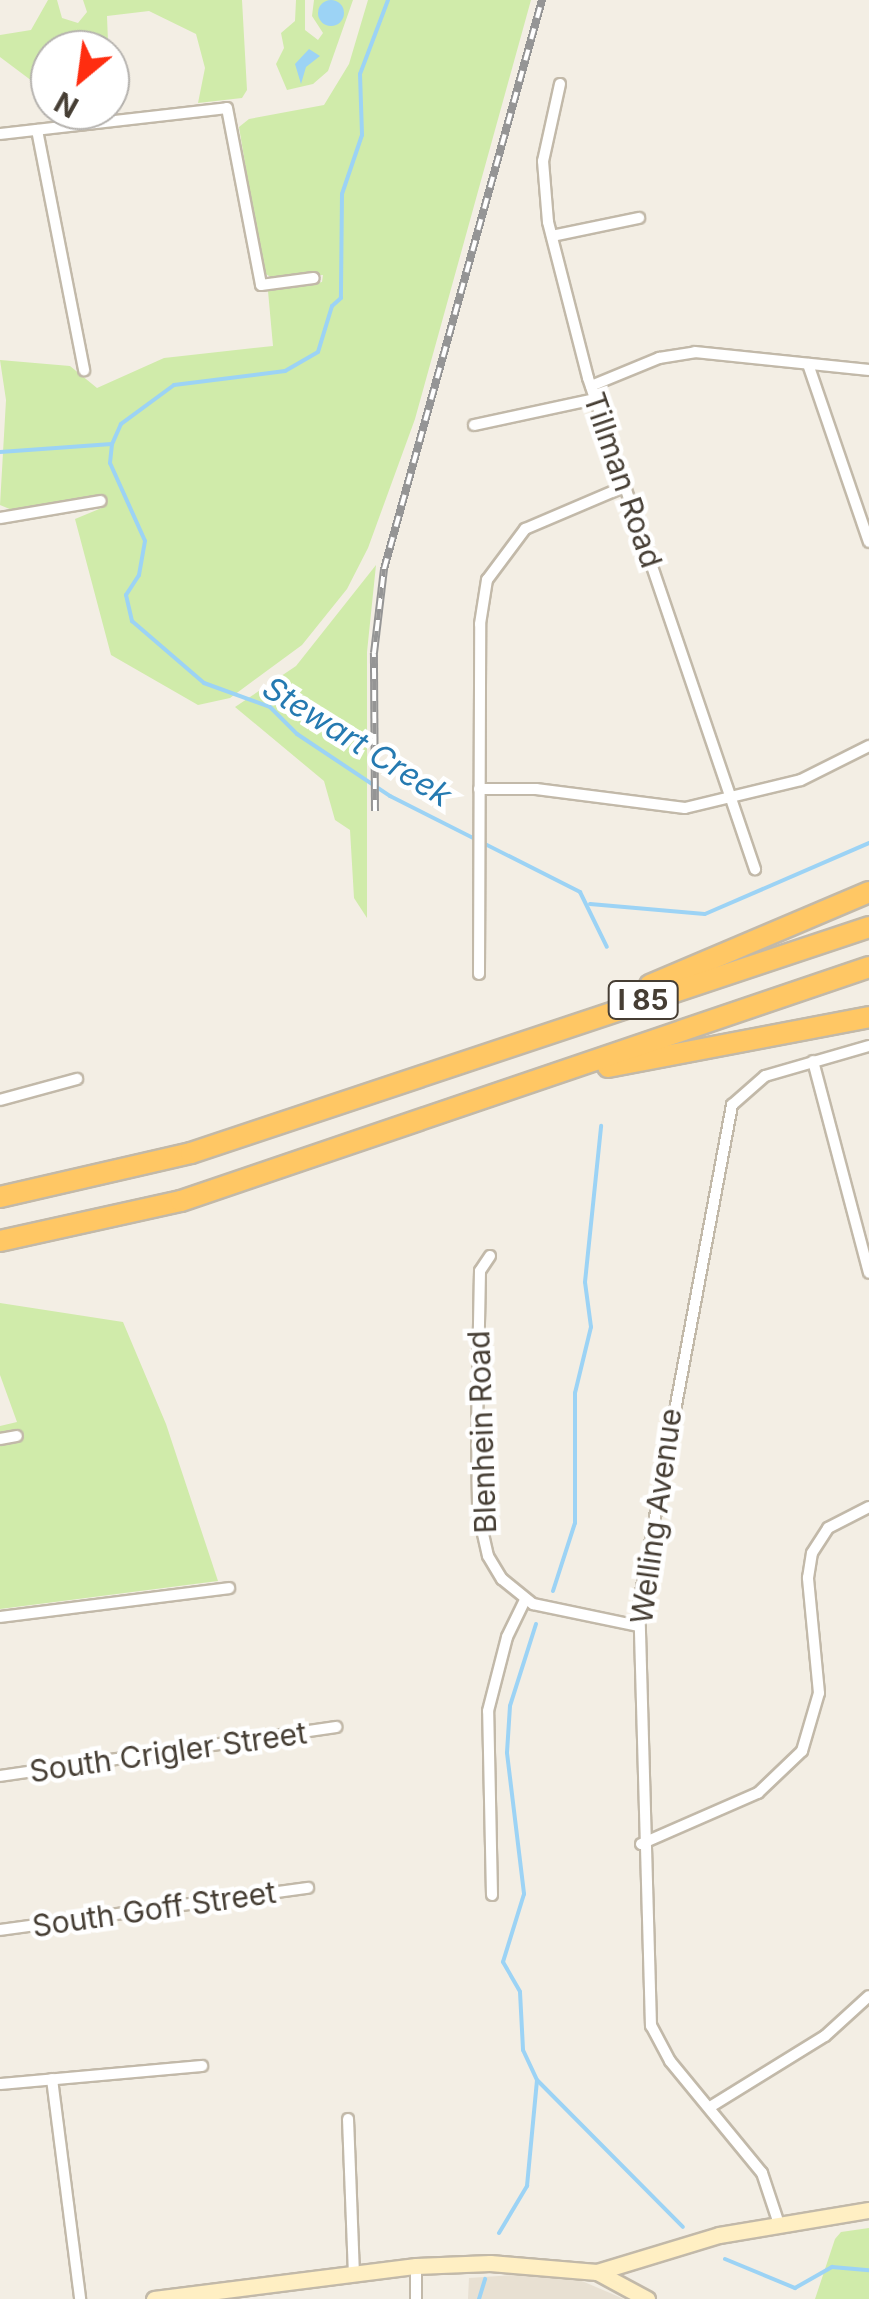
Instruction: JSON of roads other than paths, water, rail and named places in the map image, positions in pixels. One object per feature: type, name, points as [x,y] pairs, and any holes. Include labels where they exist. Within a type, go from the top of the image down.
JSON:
[{"type":"highway","points":[[583,1021],[869,892]]},
{"type":"highway","name":"I 85","points":[[0,1198],[191,1153],[869,927]]},
{"type":"highway","name":"I 85","points":[[0,1241],[181,1201],[869,967]]},
{"type":"highway","points":[[538,1082],[869,1017]]},
{"type":"street","name":"Tillman Road","points":[[560,84],[543,161],[552,236],[590,386],[755,868]]},
{"type":"street","points":[[130,119],[227,108],[261,285],[314,278]]},
{"type":"street","points":[[0,134],[37,130],[84,370]]},
{"type":"street","points":[[552,236],[638,218]]},
{"type":"street","points":[[590,386],[659,358],[695,352],[869,370]]},
{"type":"street","points":[[808,364],[869,542]]},
{"type":"street","points":[[474,424],[595,399]]},
{"type":"street","points":[[479,974],[480,624],[487,580],[526,530],[626,486]]},
{"type":"street","points":[[0,518],[101,501]]},
{"type":"street","points":[[480,789],[536,789],[658,808],[732,800],[816,774],[869,746]]},
{"type":"street","name":"Welling Avenue","points":[[779,2224],[762,2173],[670,2061],[651,2026],[641,1844],[638,1626],[644,1564],[727,1119],[748,1086],[813,1061],[869,1046]]},
{"type":"street","points":[[813,1061],[869,1273]]},
{"type":"street","points":[[0,1100],[76,1078]]},
{"type":"street","name":"Blenhein Road","points":[[490,1256],[480,1271],[478,1512],[492,1564],[525,1600],[569,1616],[638,1626]]},
{"type":"street","points":[[0,1439],[17,1436]]},
{"type":"street","points":[[641,1844],[758,1793],[802,1751],[820,1693],[808,1578],[812,1553],[828,1528],[869,1507]]},
{"type":"street","points":[[0,1616],[229,1588]]},
{"type":"street","points":[[492,1895],[488,1711],[507,1637],[525,1600]]},
{"type":"street","name":"South Crigler Street","points":[[0,1776],[336,1727]]},
{"type":"street","name":"South Goff Street","points":[[0,1930],[308,1888]]},
{"type":"street","points":[[710,2107],[825,2036],[869,1996]]},
{"type":"street","points":[[0,2084],[202,2066]]},
{"type":"street","points":[[52,2079],[80,2299]]},
{"type":"street","points":[[348,2119],[354,2272]]},
{"type":"street","points":[[154,2299],[416,2266],[490,2263],[596,2272],[681,2245],[869,2210]]},
{"type":"street","points":[[416,2266],[416,2299]]},
{"type":"street","points":[[596,2272],[648,2299]]},
{"type":"water","points":[[331,0],[340,4],[344,13],[340,22],[331,26],[322,22],[318,13],[322,4]]},
{"type":"water","points":[[309,49],[320,56],[306,67],[301,84],[295,64]]},
{"type":"waterway","name":"Stewart Creek","points":[[388,0],[360,74],[362,135],[342,194],[341,298],[332,306],[318,352],[285,371],[174,385],[121,424],[112,444],[110,463],[145,541],[139,575],[126,595],[132,621],[204,683],[270,707],[297,734],[390,796],[580,892],[607,947]]},
{"type":"waterway","points":[[0,452],[112,444]]},
{"type":"waterway","points":[[590,904],[705,914],[869,843]]},
{"type":"waterway","name":"Stewart Creek","points":[[553,1591],[575,1523],[575,1393],[591,1327],[585,1282],[601,1126]]},
{"type":"waterway","name":"Stewart Creek","points":[[536,1624],[510,1706],[507,1753],[524,1894],[503,1962],[520,1992],[523,2050],[537,2080],[683,2227]]},
{"type":"waterway","name":"Stewart Creek","points":[[499,2233],[527,2186],[537,2080]]},
{"type":"waterway","points":[[725,2259],[795,2288],[832,2267],[869,2270]]},
{"type":"waterway","name":"Stewart Creek","points":[[479,2299],[485,2279]]},
{"type":"railway","points":[[375,811],[374,653],[384,569],[542,0]]}]
